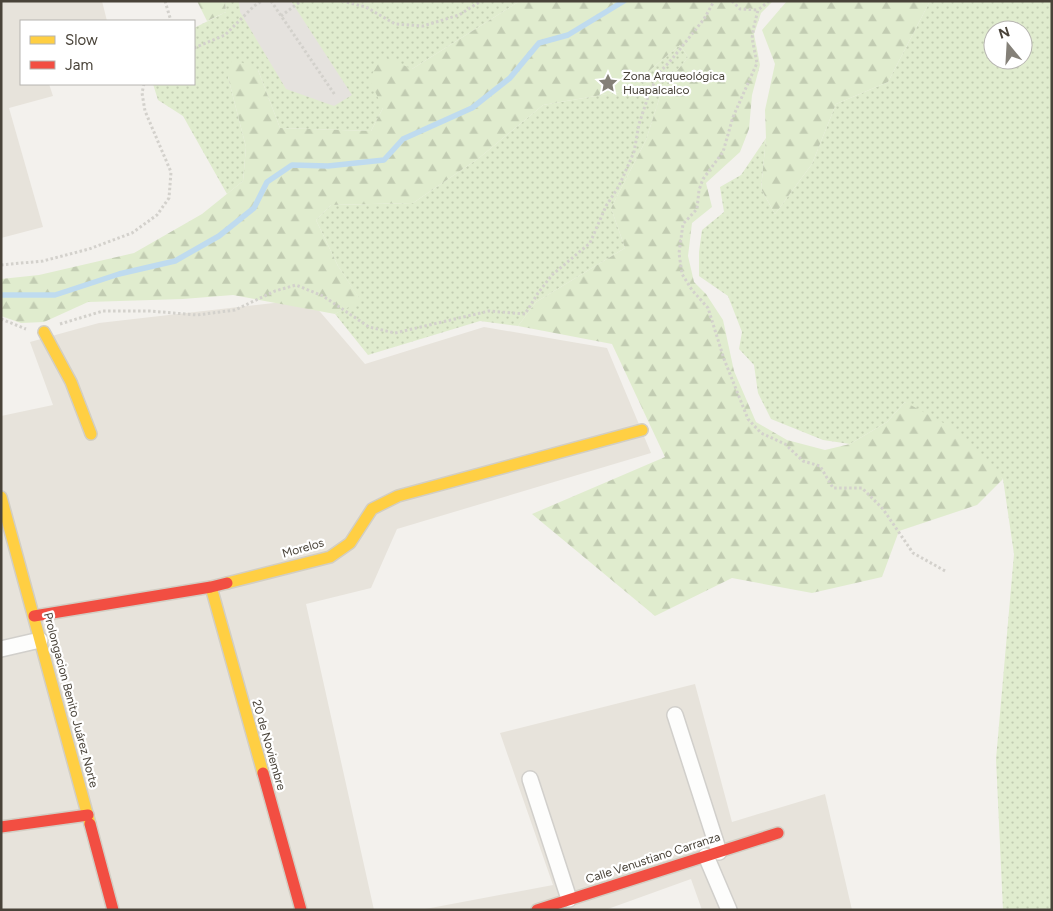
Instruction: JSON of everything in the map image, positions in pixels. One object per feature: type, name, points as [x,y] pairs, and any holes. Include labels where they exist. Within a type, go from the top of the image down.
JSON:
[{"type":"street","points":[[44,332],[66,369],[83,406],[91,434]]},
{"type":"street","name":"Morelos","points":[[34,616],[211,587],[330,557],[350,543],[372,509],[398,496],[642,430]]},
{"type":"street","name":"Prolongacion Benito Juárez Norte","points":[[1,497],[113,910]]},
{"type":"street","name":"20 de Noviembre","points":[[211,587],[301,910]]},
{"type":"street","points":[[1,649],[40,640]]},
{"type":"street","points":[[675,715],[729,910]]},
{"type":"street","points":[[530,779],[569,899]]},
{"type":"street","points":[[1,827],[88,815]]},
{"type":"street","name":"Calle Venustiano Carranza","points":[[537,910],[778,833]]},
{"type":"path","points":[[164,1],[170,20]]},
{"type":"path","points":[[195,48],[225,35],[254,6],[262,1]]},
{"type":"path","points":[[271,1],[335,95]]},
{"type":"path","points":[[281,16],[301,1]]},
{"type":"path","points":[[342,1],[366,7],[395,24],[423,26],[459,15],[481,1]]},
{"type":"path","points":[[1,319],[30,331],[44,332],[64,322],[103,311],[150,310],[197,315],[235,310],[275,291],[296,285],[323,296],[368,327],[395,333],[489,311],[525,314],[552,275],[590,243],[606,206],[619,186],[634,152],[639,124],[658,74],[704,19],[714,1]]},
{"type":"path","points":[[732,1],[740,9],[758,10]]},
{"type":"path","points":[[768,1],[758,10],[752,38],[757,63],[733,117],[723,152],[703,179],[699,190],[697,209],[683,224],[679,253],[682,274],[692,290],[708,308],[724,360],[748,419],[761,433],[785,444],[803,461],[820,466],[833,488],[862,488],[883,509],[913,553],[946,572]]},
{"type":"path","points":[[1,265],[43,261],[89,249],[132,233],[157,216],[169,198],[171,172],[145,111],[142,93],[144,85]]},
{"type":"shaded area","points":[[1,1],[102,1],[107,20],[20,20],[20,85],[49,85],[53,96],[9,108],[43,227],[1,238]]},
{"type":"shaded area","points":[[239,1],[291,1],[352,95],[334,106],[286,89],[240,12]]},
{"type":"shaded area","points":[[309,299],[365,364],[484,327],[607,348],[651,453],[397,529],[371,588],[306,604],[374,910],[1,910],[1,416],[53,405],[30,342],[99,323]]},
{"type":"shaded area","points":[[695,684],[732,822],[825,794],[852,910],[702,910],[691,879],[605,910],[420,910],[553,885],[500,733]]},
{"type":"green space","points":[[197,1],[225,1],[226,12],[207,21]]},
{"type":"green space","points":[[225,1],[520,1],[412,69],[383,108],[371,131],[280,128],[258,70],[228,77],[246,147],[243,181],[227,194],[183,116],[158,100],[153,85],[195,85],[195,28],[226,12]]},
{"type":"green space","points":[[520,1],[773,1],[761,13],[754,34],[760,65],[752,95],[749,129],[740,152],[706,183],[712,207],[692,223],[688,256],[694,282],[706,294],[723,320],[734,371],[756,422],[787,440],[825,450],[850,444],[887,422],[905,402],[949,426],[1003,479],[977,505],[899,531],[882,577],[812,593],[732,578],[655,616],[532,514],[665,457],[612,344],[518,326],[536,302],[625,248],[611,208],[646,140],[662,90],[688,57],[680,45],[625,91],[543,105],[479,158],[413,203],[331,205],[316,220],[338,266],[361,301],[335,314],[233,295],[183,299],[88,302],[44,322],[21,323],[1,316],[1,279],[39,275],[134,253],[202,214],[243,181],[246,147],[228,77],[232,58],[258,70],[280,128],[371,131],[383,108],[369,79],[383,56],[412,69]]},
{"type":"green space","points":[[787,1],[930,1],[888,82],[836,104],[812,164],[775,214],[761,189],[766,138],[765,110],[775,64],[762,30]]},
{"type":"green space","points":[[930,1],[1052,1],[1052,910],[1003,910],[996,759],[1014,554],[1003,479],[905,402],[887,422],[850,444],[823,440],[771,419],[758,393],[754,365],[739,349],[742,332],[728,296],[699,276],[699,252],[702,230],[724,212],[720,187],[741,175],[766,138],[761,189],[775,214],[812,164],[836,104],[888,82]]},
{"type":"green space","points":[[680,45],[688,57],[662,90],[646,140],[611,208],[625,248],[536,302],[518,326],[480,321],[368,355],[335,314],[360,300],[338,266],[316,220],[331,205],[413,203],[479,158],[543,105],[625,91]]},
{"type":"waterway","points":[[1,295],[55,295],[119,274],[175,261],[219,236],[254,208],[267,182],[292,165],[328,166],[384,160],[403,139],[472,108],[510,78],[539,43],[568,35],[624,1]]},
{"type":"traffic: slow","points":[[44,332],[71,382],[91,434]]},
{"type":"traffic: slow","points":[[227,583],[330,557],[350,543],[372,509],[398,496],[642,430]]},
{"type":"traffic: slow","points":[[1,497],[90,824]]},
{"type":"traffic: slow","points":[[211,587],[263,773]]},
{"type":"traffic: jam","points":[[34,616],[227,583]]},
{"type":"traffic: jam","points":[[263,773],[301,910]]},
{"type":"traffic: jam","points":[[1,827],[88,815]]},
{"type":"traffic: jam","points":[[90,824],[113,910]]},
{"type":"traffic: jam","points":[[537,910],[778,833]]},
{"type":"place","name":"Zona Arqueológica Huapalcalco","points":[[608,83]]}]
